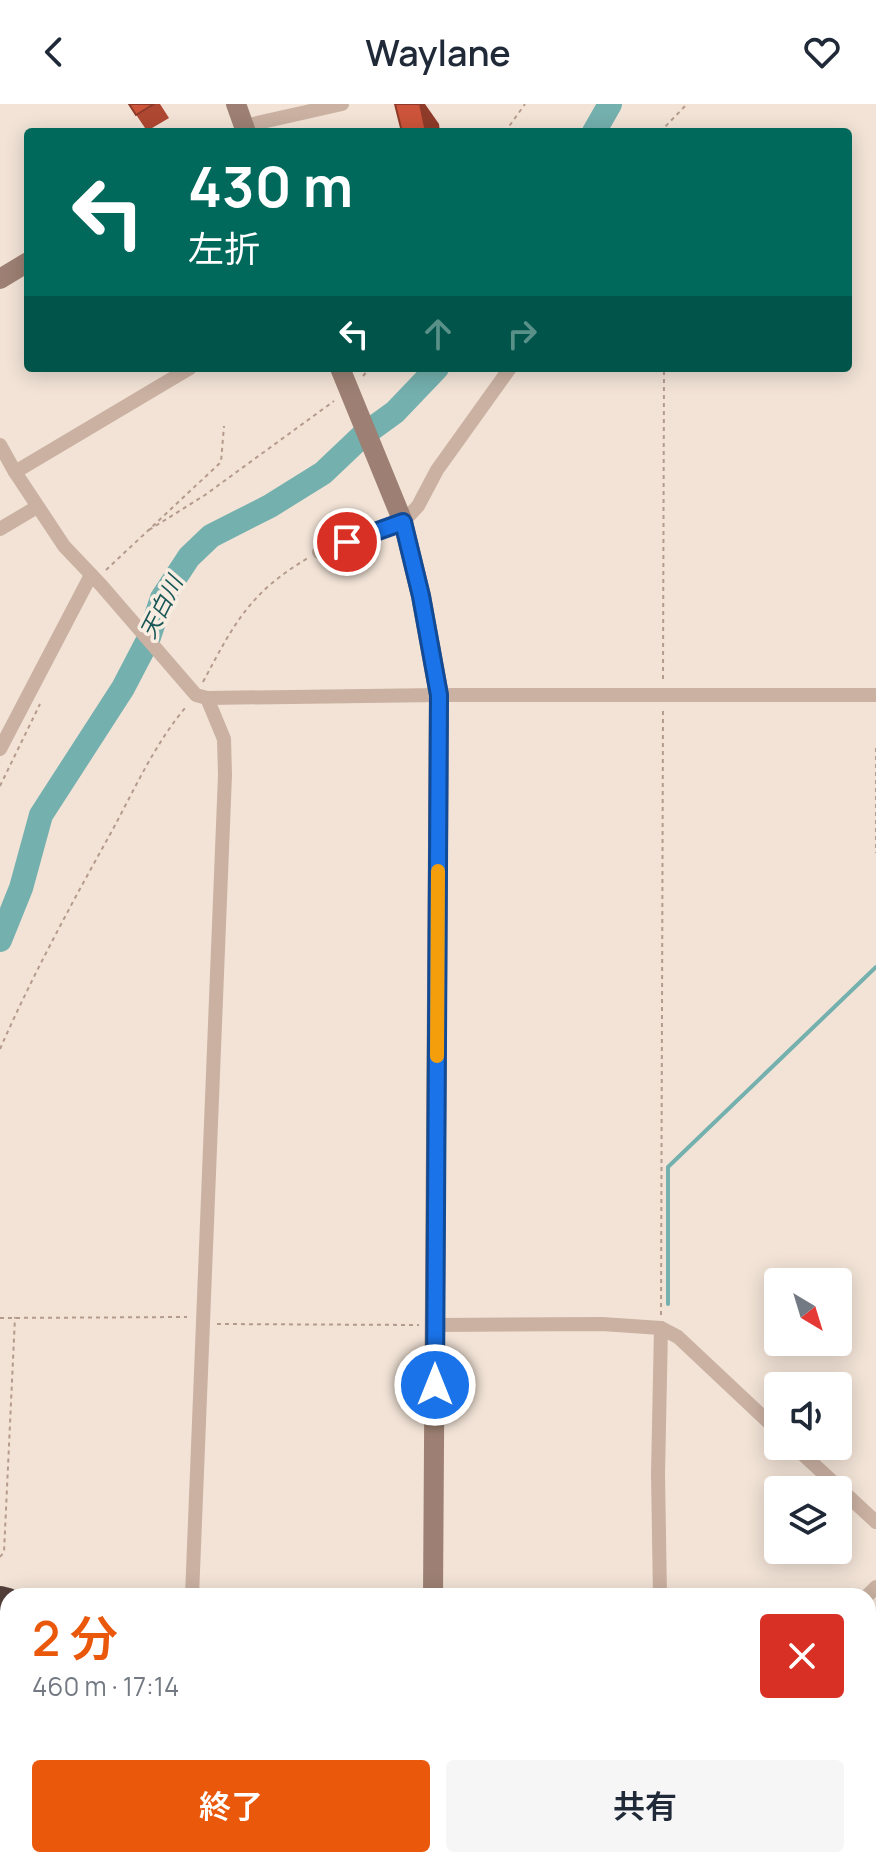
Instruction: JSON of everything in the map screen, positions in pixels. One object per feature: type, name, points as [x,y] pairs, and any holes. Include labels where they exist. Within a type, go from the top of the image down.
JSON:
[{"type":"main road","points":[[236,104],[242,128]]},
{"type":"main road","points":[[0,279],[24,264]]},
{"type":"main road","points":[[342,372],[403,522],[424,608],[439,695],[433,1588]]},
{"type":"street","points":[[250,128],[342,104]]},
{"type":"street","points":[[15,472],[183,372]]},
{"type":"street","points":[[319,552],[403,522],[418,506],[437,470],[507,372]]},
{"type":"street","points":[[0,445],[64,546],[198,694],[224,739],[192,1588]]},
{"type":"street","points":[[0,529],[37,507]]},
{"type":"street","points":[[0,749],[96,580]]},
{"type":"street","points":[[198,694],[876,695]]},
{"type":"street","points":[[436,1325],[602,1324],[661,1328],[678,1337],[764,1418]]},
{"type":"street","points":[[660,1588],[661,1328]]},
{"type":"street","points":[[809,1460],[876,1522]]},
{"type":"path","points":[[508,128],[525,104]]},
{"type":"path","points":[[664,128],[687,104]]},
{"type":"path","points":[[142,534],[205,495],[349,391],[366,372]]},
{"type":"path","points":[[661,1328],[664,372]]},
{"type":"path","points":[[96,580],[221,462],[224,426]]},
{"type":"path","points":[[0,1049],[73,901],[136,786],[176,719],[198,694],[250,602],[281,574],[319,552]]},
{"type":"path","points":[[876,748],[876,853]]},
{"type":"path","points":[[0,1557],[4,1552],[15,1317]]},
{"type":"path","points":[[0,1318],[188,1317],[219,1324],[436,1325]]},
{"type":"building","points":[[129,104],[154,104],[136,115]]},
{"type":"building","points":[[395,104],[420,104],[425,128],[401,128]]},
{"type":"waterway","name":"天白川","points":[[596,128],[610,104]]},
{"type":"waterway","name":"天白川","points":[[0,940],[21,888],[41,815],[123,688],[148,640],[162,598],[189,557],[211,536],[270,506],[323,473],[362,436],[395,412],[433,372]]},
{"type":"waterway","points":[[668,1304],[668,1167],[876,967]]},
{"type":"slow traffic","points":[[437,1056],[438,871]]},
{"type":"route","points":[[347,542],[403,522],[421,596],[439,695],[435,1385]]}]
